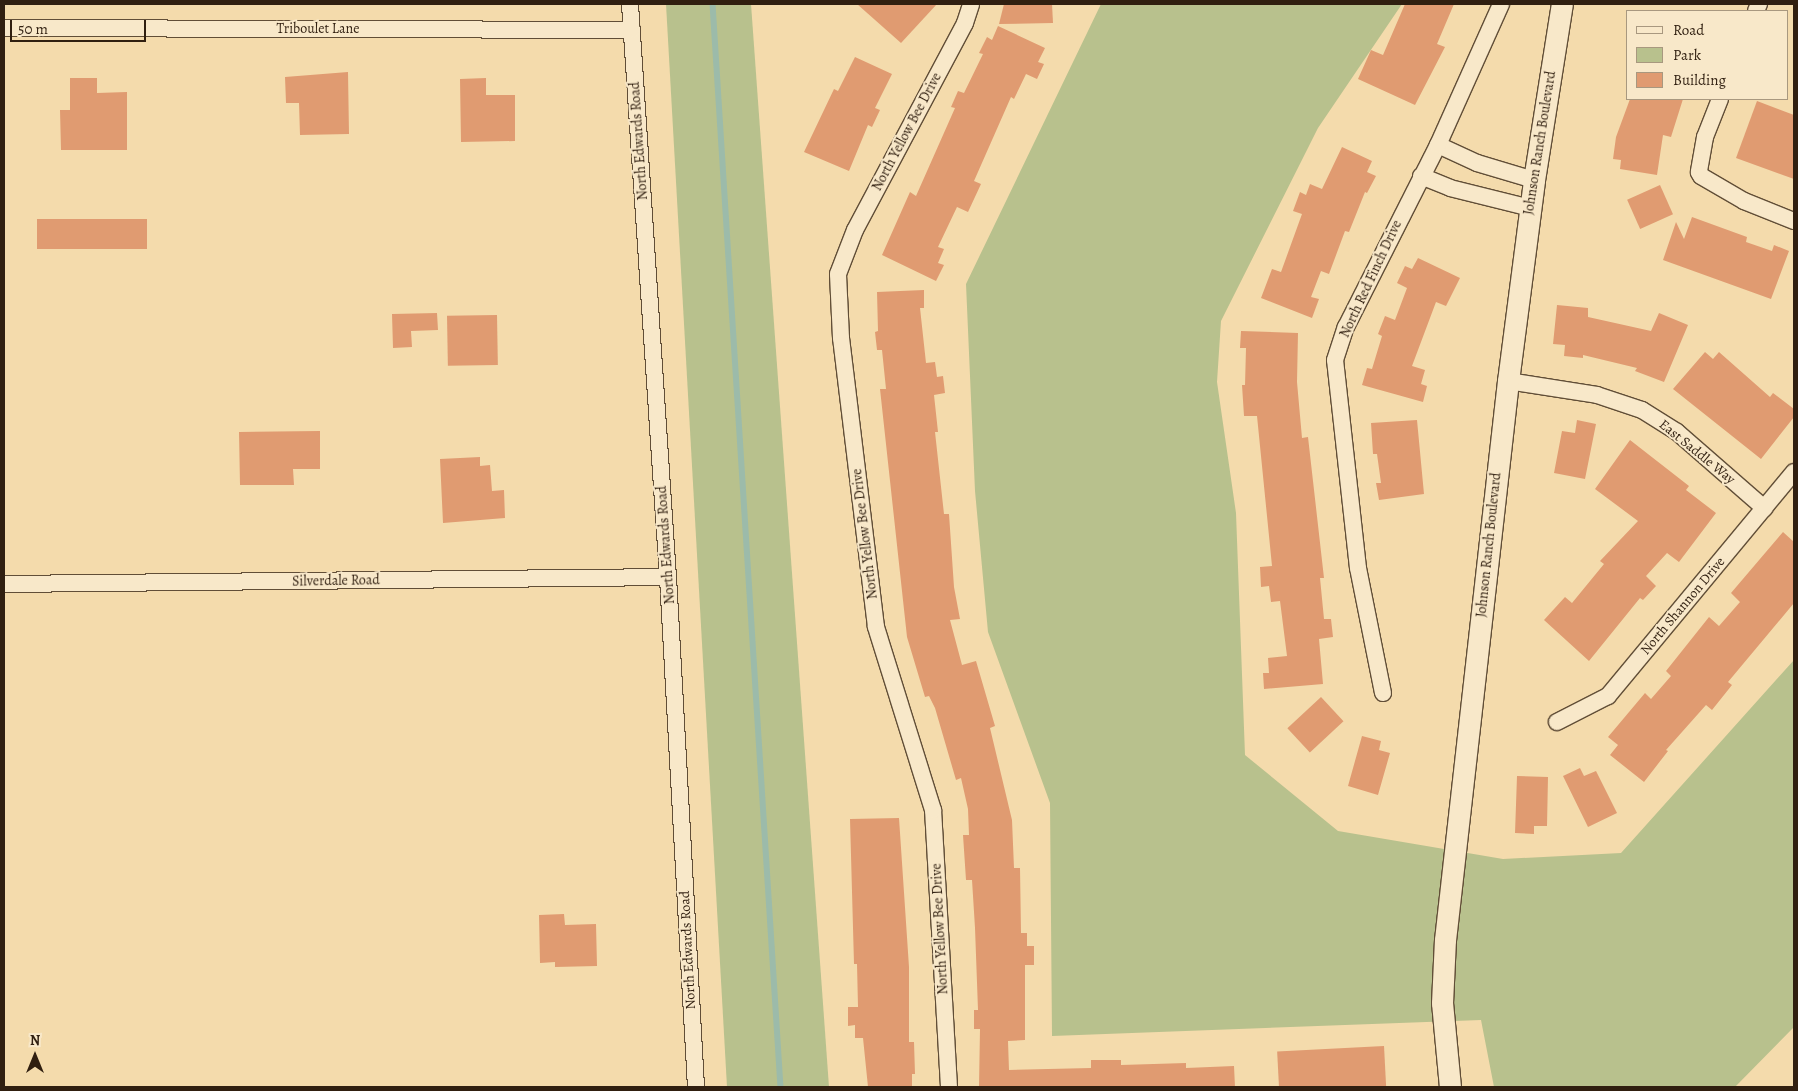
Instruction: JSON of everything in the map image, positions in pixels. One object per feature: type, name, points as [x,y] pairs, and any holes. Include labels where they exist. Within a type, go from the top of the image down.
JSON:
[{"type":"street","name":"North Edwards Road","points":[[630,4],[668,577],[696,1087]]},
{"type":"street","name":"North Yellow Bee Drive","points":[[949,1087],[934,810],[876,627],[841,338],[838,274],[855,230],[965,22],[971,4]]},
{"type":"street","name":"North Red Finch Drive","points":[[1383,693],[1358,568],[1335,360],[1346,327],[1438,145],[1501,4]]},
{"type":"street","name":"Johnson Ranch Boulevard","points":[[1450,1087],[1442,1003],[1445,940],[1508,381],[1534,180],[1562,4]]},
{"type":"street","name":"Triboulet Lane","points":[[4,28],[632,30]]},
{"type":"street","points":[[1720,100],[1705,136],[1699,172],[1702,176],[1744,202],[1794,221]]},
{"type":"street","points":[[1438,145],[1477,163],[1534,180]]},
{"type":"street","points":[[1421,176],[1450,188],[1530,208]]},
{"type":"street","name":"East Saddle Way","points":[[1508,381],[1597,395],[1642,410],[1677,432],[1764,508]]},
{"type":"street","name":"North Shannon Drive","points":[[1557,722],[1608,696],[1794,472]]},
{"type":"street","name":"Silverdale Road","points":[[4,584],[668,577]]},
{"type":"green space","points":[[666,4],[751,4],[829,1087],[727,1087]]},
{"type":"green space","points":[[1101,4],[1402,4],[1318,128],[1221,321],[1217,382],[1236,513],[1245,755],[1338,831],[1503,859],[1621,853],[1794,660],[1794,1027],[1735,1087],[1494,1087],[1481,1020],[1052,1036],[1050,803],[988,632],[975,491],[966,284]]},
{"type":"building","points":[[857,4],[937,4],[901,43]]},
{"type":"building","points":[[1004,4],[1052,4],[1053,23],[999,24]]},
{"type":"building","points":[[1405,4],[1454,4],[1437,44],[1445,47],[1415,105],[1358,79],[1371,50],[1383,55]]},
{"type":"building","points":[[998,26],[1045,48],[1038,62],[1044,64],[1037,79],[1026,74],[1014,99],[1011,97],[974,181],[981,184],[968,212],[957,207],[938,247],[944,249],[938,263],[944,265],[936,281],[882,255],[910,192],[916,196],[955,108],[951,107],[958,91],[964,93],[983,54],[979,53],[987,37],[992,40]]},
{"type":"building","points":[[855,57],[892,74],[875,108],[880,110],[872,127],[868,125],[849,171],[804,152],[834,89],[838,91]]},
{"type":"building","points":[[348,72],[349,134],[300,135],[299,103],[286,103],[285,77]]},
{"type":"building","points":[[70,78],[97,78],[97,93],[127,92],[127,150],[61,150],[60,110],[70,110]]},
{"type":"building","points":[[486,78],[486,95],[515,95],[515,141],[461,142],[460,79]]},
{"type":"building","points":[[1630,100],[1683,100],[1671,137],[1663,135],[1657,175],[1620,169],[1621,160],[1613,159],[1616,137]]},
{"type":"building","points":[[1757,101],[1794,115],[1794,179],[1736,158]]},
{"type":"building","points":[[1342,147],[1372,161],[1367,172],[1376,176],[1367,193],[1365,192],[1349,232],[1345,231],[1329,274],[1321,271],[1311,297],[1319,299],[1312,318],[1261,298],[1272,269],[1281,272],[1302,214],[1293,211],[1300,192],[1306,195],[1310,184],[1322,189]]},
{"type":"building","points":[[1660,185],[1673,214],[1640,229],[1627,200]]},
{"type":"building","points":[[1692,217],[1747,237],[1746,242],[1772,251],[1774,245],[1789,251],[1771,299],[1663,260],[1676,222],[1684,239]]},
{"type":"building","points":[[37,219],[147,219],[147,249],[37,249]]},
{"type":"building","points":[[1418,258],[1460,278],[1446,306],[1436,302],[1412,366],[1425,370],[1421,384],[1427,386],[1423,402],[1362,385],[1367,368],[1372,369],[1382,336],[1378,334],[1385,316],[1395,320],[1407,288],[1397,283],[1405,266],[1412,269]]},
{"type":"building","points":[[924,290],[924,308],[920,308],[926,363],[935,362],[937,377],[943,376],[945,393],[934,395],[938,432],[935,432],[944,514],[949,514],[954,587],[960,619],[950,620],[962,665],[976,661],[995,726],[990,728],[1012,820],[1014,868],[1020,868],[1021,933],[1027,933],[1027,946],[1034,946],[1034,965],[1025,965],[1025,1040],[1008,1041],[1009,1070],[1091,1068],[1091,1060],[1121,1060],[1121,1065],[1186,1063],[1186,1068],[1234,1066],[1235,1087],[979,1087],[980,1029],[974,1029],[974,1010],[978,1010],[972,880],[966,880],[963,835],[969,835],[968,809],[961,778],[956,780],[935,708],[929,696],[925,697],[907,637],[880,389],[886,389],[882,350],[877,350],[875,332],[878,331],[877,292]]},
{"type":"building","points":[[1557,305],[1588,308],[1588,317],[1651,331],[1659,313],[1688,325],[1664,382],[1635,371],[1637,368],[1583,355],[1583,358],[1564,356],[1565,345],[1553,344]]},
{"type":"building","points":[[437,313],[438,330],[411,331],[412,347],[393,348],[392,314]]},
{"type":"building","points":[[497,315],[498,365],[448,366],[447,316]]},
{"type":"building","points":[[1241,331],[1298,333],[1297,382],[1302,438],[1308,437],[1324,578],[1320,578],[1324,619],[1331,619],[1333,637],[1319,639],[1323,684],[1264,689],[1263,673],[1269,673],[1268,658],[1287,656],[1280,601],[1271,602],[1269,586],[1261,587],[1260,567],[1272,566],[1257,416],[1244,416],[1242,385],[1245,385],[1246,348],[1240,348]]},
{"type":"building","points":[[1705,352],[1713,359],[1719,352],[1770,397],[1773,393],[1794,409],[1794,417],[1761,459],[1673,389]]},
{"type":"building","points":[[1417,420],[1424,494],[1379,500],[1376,483],[1381,483],[1377,454],[1373,454],[1371,423]]},
{"type":"building","points":[[1577,420],[1596,424],[1585,479],[1554,473],[1562,431],[1575,433]]},
{"type":"building","points":[[320,431],[320,469],[293,469],[294,485],[240,485],[239,432]]},
{"type":"building","points":[[1630,440],[1689,486],[1686,490],[1716,513],[1679,562],[1667,553],[1646,576],[1656,586],[1643,600],[1640,598],[1589,661],[1544,620],[1565,597],[1572,603],[1604,564],[1600,561],[1638,521],[1595,489]]},
{"type":"building","points":[[480,457],[480,466],[490,465],[492,491],[504,490],[505,518],[443,523],[440,459]]},
{"type":"building","points":[[1783,532],[1794,542],[1794,603],[1728,682],[1732,685],[1712,710],[1706,705],[1666,750],[1668,751],[1644,782],[1610,755],[1618,745],[1608,737],[1645,693],[1651,699],[1671,676],[1666,671],[1709,617],[1719,626],[1740,602],[1731,593]]},
{"type":"building","points":[[1321,697],[1344,721],[1310,753],[1287,728]]},
{"type":"building","points":[[1362,736],[1381,741],[1379,750],[1390,753],[1378,795],[1348,786]]},
{"type":"building","points":[[1580,768],[1584,776],[1596,771],[1617,813],[1588,827],[1563,776]]},
{"type":"building","points":[[1517,776],[1548,777],[1547,826],[1534,826],[1534,834],[1515,833]]},
{"type":"building","points":[[899,818],[909,967],[909,1042],[914,1042],[915,1074],[912,1074],[912,1087],[868,1087],[863,1038],[855,1038],[855,1025],[848,1026],[848,1007],[858,1007],[857,964],[854,964],[850,819]]},
{"type":"building","points":[[564,914],[565,925],[596,924],[597,966],[555,967],[555,962],[540,963],[539,915]]},
{"type":"building","points":[[1384,1046],[1386,1087],[1279,1087],[1277,1052]]},
{"type":"waterway","points":[[713,4],[781,1087]]}]
